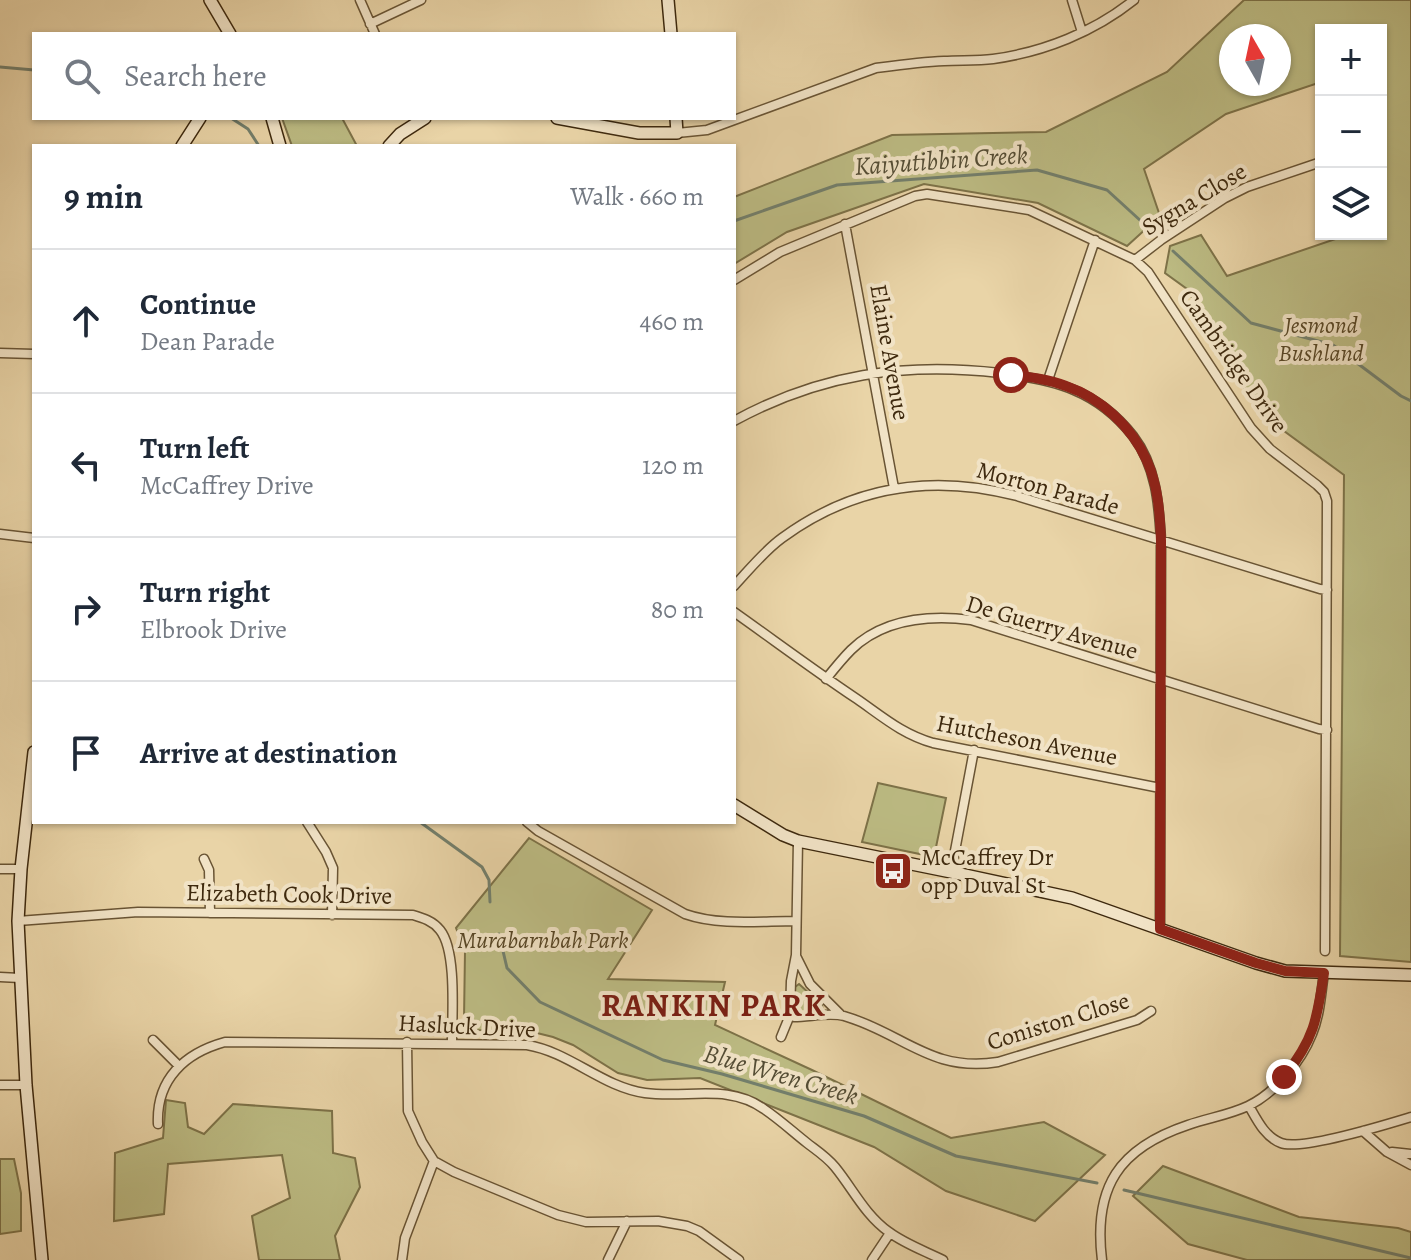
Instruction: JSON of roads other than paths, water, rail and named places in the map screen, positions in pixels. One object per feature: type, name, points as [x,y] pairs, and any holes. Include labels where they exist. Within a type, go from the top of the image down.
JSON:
[{"type":"main road","points":[[210,0],[229,32]]},
{"type":"main road","points":[[668,0],[671,32]]},
{"type":"main road","points":[[183,144],[199,120]]},
{"type":"main road","points":[[273,120],[279,144]]},
{"type":"main road","points":[[391,144],[419,120]]},
{"type":"main road","points":[[568,120],[639,133],[677,133],[676,120]]},
{"type":"main road","points":[[32,782],[18,921],[26,1085],[42,1260]]},
{"type":"main road","points":[[736,806],[798,841],[1072,898],[1285,971],[1411,975]]},
{"type":"street","points":[[360,0],[374,32]]},
{"type":"street","points":[[370,24],[421,0]]},
{"type":"street","points":[[1072,0],[1082,32]]},
{"type":"street","points":[[736,119],[876,68],[989,59],[1046,47],[1108,19],[1134,0]]},
{"type":"street","points":[[677,133],[707,130],[734,120]]},
{"type":"street","name":"Sygna Close","points":[[1135,260],[1225,198],[1247,187],[1315,164]]},
{"type":"street","name":"Cambridge Drive","points":[[736,279],[780,252],[915,196],[927,194],[1029,210],[1135,260],[1148,272],[1260,440],[1324,492],[1327,501],[1325,951]]},
{"type":"street","name":"Elaine Avenue","points":[[845,224],[894,488]]},
{"type":"street","points":[[1048,380],[1095,240]]},
{"type":"street","points":[[0,353],[32,354]]},
{"type":"street","points":[[736,420],[822,384],[874,373],[941,369],[1048,380],[1079,391],[1099,403],[1134,438],[1153,478],[1161,541],[1160,929]]},
{"type":"street","name":"Morton Parade","points":[[736,584],[779,540],[836,505],[894,488],[933,484],[976,486],[1017,496],[1327,590]]},
{"type":"street","points":[[0,534],[32,538]]},
{"type":"street","name":"Hutcheson Avenue","points":[[736,613],[826,679],[915,738],[1160,788]]},
{"type":"street","name":"De Guerry Avenue","points":[[826,679],[854,647],[877,632],[910,620],[938,617],[971,620],[1327,730]]},
{"type":"street","points":[[951,872],[974,750]]},
{"type":"street","points":[[308,824],[333,868],[332,915]]},
{"type":"street","points":[[529,824],[685,914],[719,921],[796,921]]},
{"type":"street","name":"Coniston Close","points":[[781,1037],[790,1015],[796,955],[798,841]]},
{"type":"street","points":[[204,859],[209,870],[210,913]]},
{"type":"street","points":[[0,869],[21,869]]},
{"type":"street","name":"Elizabeth Cook Drive","points":[[18,921],[138,912],[413,915],[439,928],[446,940],[451,962],[452,1043]]},
{"type":"street","name":"Coniston Close","points":[[796,955],[810,984],[840,1015]]},
{"type":"street","points":[[1102,1260],[1099,1233],[1104,1199],[1115,1176],[1132,1154],[1174,1130],[1249,1106],[1284,1077],[1313,1033],[1324,973]]},
{"type":"street","points":[[0,977],[20,978]]},
{"type":"street","name":"Coniston Close","points":[[790,1015],[840,1015],[865,1023],[938,1059],[978,1065],[998,1062],[1137,1020],[1151,1011]]},
{"type":"street","points":[[153,1040],[179,1066],[162,1093],[157,1111],[158,1124]]},
{"type":"street","name":"Hasluck Drive","points":[[179,1066],[194,1054],[225,1042],[538,1046],[614,1084],[646,1093],[731,1094],[763,1108],[829,1161],[875,1221],[890,1233],[943,1260]]},
{"type":"street","points":[[407,1042],[408,1111],[434,1161],[558,1215],[586,1222],[658,1221],[687,1226],[739,1260]]},
{"type":"street","points":[[0,1085],[26,1085]]},
{"type":"street","points":[[1249,1106],[1268,1135],[1283,1144],[1302,1144],[1411,1117]]},
{"type":"street","points":[[1363,1131],[1387,1152],[1411,1165]]},
{"type":"street","points":[[1387,1152],[1411,1154]]},
{"type":"street","points":[[402,1260],[405,1238],[434,1161]]},
{"type":"street","points":[[608,1260],[627,1221]]},
{"type":"street","points":[[872,1260],[890,1233]]},
{"type":"waterway","name":"Blue Wren Creek","points":[[0,67],[32,70]]},
{"type":"waterway","name":"Blue Wren Creek","points":[[234,120],[248,129],[258,144]]},
{"type":"waterway","name":"Kaiyutibbin Creek","points":[[736,220],[837,185],[1037,170],[1107,190],[1142,222]]},
{"type":"waterway","name":"Kaiyutibbin Creek","points":[[1173,251],[1251,323],[1333,345],[1411,401]]},
{"type":"waterway","name":"Blue Wren Creek","points":[[423,824],[482,867],[489,880],[490,902]]},
{"type":"waterway","name":"Blue Wren Creek","points":[[499,934],[507,968],[540,1002],[663,1060],[864,1116],[956,1156],[1097,1183]]},
{"type":"waterway","name":"Blue Wren Creek","points":[[1124,1190],[1411,1258]]},
{"type":"place","name":"McCaffrey Dr opp Duval St","points":[[893,871]]},
{"type":"district","name":"RANKIN PARK","points":[[714,1005]]},
{"type":"park label","name":"Jesmond Bushland","points":[[1321,339]]},
{"type":"park label","name":"Murabarnbah Park","points":[[543,940]]}]
